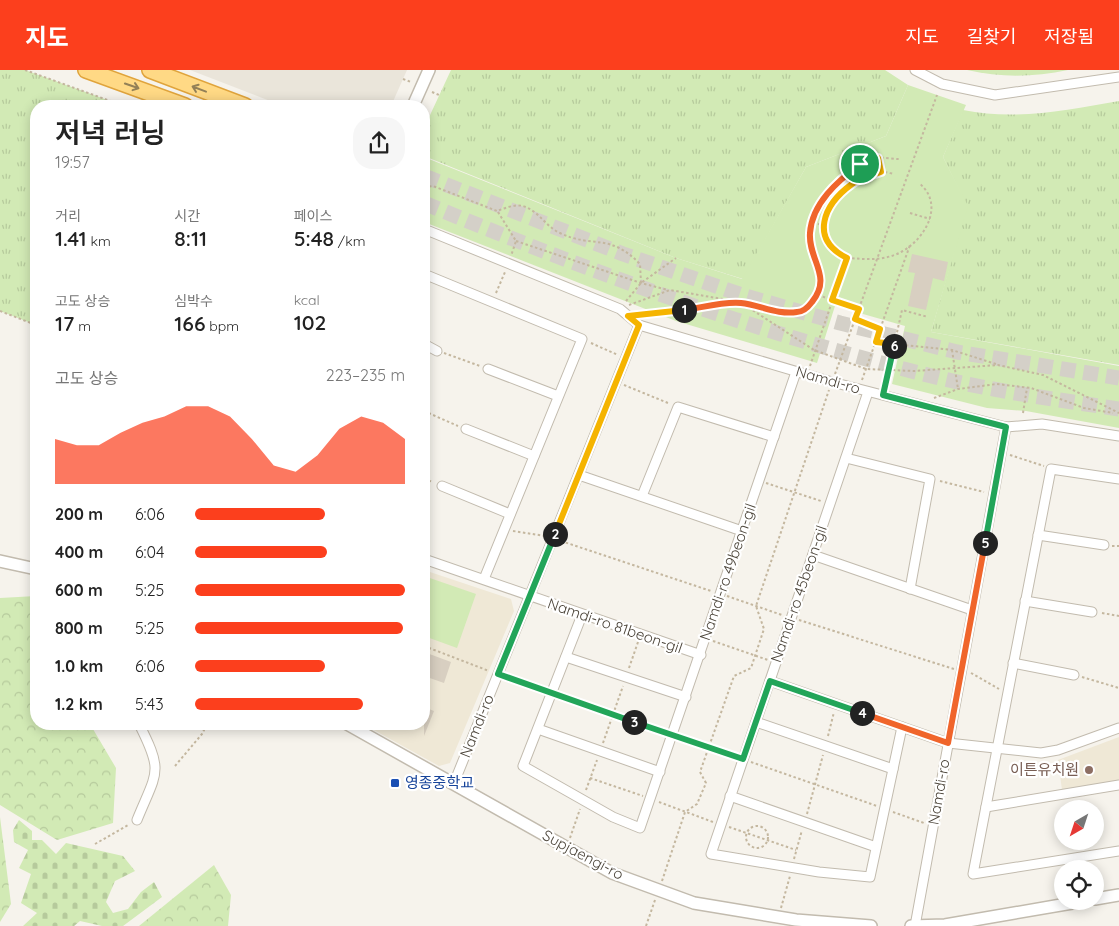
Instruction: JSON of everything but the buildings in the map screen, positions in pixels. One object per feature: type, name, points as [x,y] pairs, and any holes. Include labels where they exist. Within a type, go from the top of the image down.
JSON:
[{"type":"highway","points":[[86,70],[169,100]]},
{"type":"highway","points":[[150,70],[229,100]]},
{"type":"street","points":[[416,100],[429,70]]},
{"type":"street","points":[[915,70],[942,84],[994,95],[1119,77]]},
{"type":"street","points":[[430,231],[620,309],[639,325]]},
{"type":"street","points":[[430,276],[582,339],[484,579]]},
{"type":"street","name":"Namdi-ro","points":[[454,783],[639,325],[864,391],[1006,427],[915,926]]},
{"type":"street","points":[[430,347],[438,351]]},
{"type":"street","points":[[488,369],[558,396]]},
{"type":"street","name":"Namdi-ro 49beon-gil","points":[[538,729],[523,766],[614,817],[640,828],[796,372]]},
{"type":"street","name":"Namdi-ro 45beon-gil","points":[[864,391],[846,458],[711,854],[819,872],[870,876],[902,727]]},
{"type":"street","points":[[642,496],[678,407],[774,436]]},
{"type":"street","points":[[1006,427],[1042,424],[1119,436]]},
{"type":"street","points":[[466,429],[534,456]]},
{"type":"street","points":[[846,458],[930,479],[910,589]]},
{"type":"street","points":[[1119,479],[1051,468],[973,874],[1119,851]]},
{"type":"street","points":[[579,475],[742,531]]},
{"type":"street","points":[[442,486],[510,514]]},
{"type":"street","points":[[1038,535],[1104,545]]},
{"type":"street","points":[[813,555],[972,610]]},
{"type":"street","points":[[0,561],[30,568]]},
{"type":"street","name":"Namdi-ro 81beon-gil","points":[[430,561],[700,655]]},
{"type":"street","points":[[1025,601],[1092,612]]},
{"type":"street","points":[[582,615],[538,729],[660,772]]},
{"type":"street","points":[[566,657],[686,697]]},
{"type":"street","points":[[1013,663],[1074,675]]},
{"type":"street","points":[[770,681],[948,743],[997,750],[1041,753],[1058,750],[1119,728]]},
{"type":"street","points":[[756,722],[893,769]]},
{"type":"street","points":[[137,820],[156,774],[154,754],[142,730]]},
{"type":"street","name":"Supjaengi-ro","points":[[358,730],[612,873],[694,903],[779,917],[871,926]]},
{"type":"street","points":[[986,807],[1119,785]]},
{"type":"street","points":[[730,796],[876,846]]},
{"type":"street","points":[[1104,898],[1119,895]]},
{"type":"street","points":[[911,926],[945,925],[1054,906]]},
{"type":"path","points":[[25,70],[108,100]]},
{"type":"path","points":[[403,79],[411,82]]},
{"type":"path","points":[[432,92],[439,95]]},
{"type":"path","points":[[646,926],[685,812],[697,804],[706,783],[700,772],[734,676],[751,668],[756,656],[764,629],[756,606],[832,382],[937,95]]},
{"type":"path","points":[[516,241],[640,283],[786,312],[799,312],[809,306],[818,295],[821,287],[820,274],[812,252],[810,233],[818,208],[831,188],[860,164],[878,158],[899,159]]},
{"type":"path","points":[[878,158],[881,172]]},
{"type":"path","points":[[894,174],[881,172],[853,183],[838,196],[828,211],[824,225],[825,241],[834,251],[847,258],[877,260],[898,254],[910,246],[923,231],[930,219],[932,200],[927,190],[920,184]]},
{"type":"path","points":[[430,187],[433,186],[497,211],[507,207],[523,206],[540,216],[551,229],[574,240],[614,244],[628,252],[640,264],[640,283]]},
{"type":"path","points":[[910,213],[930,219]]},
{"type":"path","points":[[813,223],[824,225]]},
{"type":"path","points":[[864,391],[866,369],[910,246]]},
{"type":"path","points":[[620,309],[640,283],[676,258]]},
{"type":"path","points":[[808,375],[814,350],[847,258]]},
{"type":"path","points":[[620,309],[670,290]]},
{"type":"path","points":[[818,295],[859,309]]},
{"type":"path","points":[[628,316],[740,302],[814,350],[866,369],[888,370],[998,365]]},
{"type":"path","points":[[883,395],[902,310],[928,317]]},
{"type":"path","points":[[0,311],[30,323]]},
{"type":"path","points":[[855,319],[880,329]]},
{"type":"path","points":[[582,339],[626,358]]},
{"type":"path","points":[[876,342],[952,350],[998,365],[1043,375],[1118,413]]},
{"type":"path","points":[[952,350],[958,389]]},
{"type":"path","points":[[438,351],[488,369]]},
{"type":"path","points":[[616,382],[678,407]]},
{"type":"path","points":[[918,405],[958,389],[997,384],[1027,388],[1084,408],[1118,413]]},
{"type":"path","points":[[1023,413],[1027,388]]},
{"type":"path","points":[[430,414],[466,429]]},
{"type":"path","points":[[1001,452],[1051,468]]},
{"type":"path","points":[[930,479],[994,494]]},
{"type":"path","points":[[759,480],[830,504]]},
{"type":"path","points":[[504,530],[553,538],[791,618],[975,674],[1007,694]]},
{"type":"path","points":[[1092,612],[1119,616]]},
{"type":"path","points":[[628,670],[641,634]]},
{"type":"path","points":[[706,638],[776,663]]},
{"type":"path","points":[[430,648],[551,693]]},
{"type":"path","points":[[1074,675],[1119,688]]},
{"type":"path","points":[[600,751],[625,679]]},
{"type":"path","points":[[560,696],[665,733]]},
{"type":"path","points":[[827,740],[837,704]]},
{"type":"path","points":[[175,766],[204,730]]},
{"type":"path","points":[[674,736],[879,807]]},
{"type":"path","points":[[794,860],[824,748]]},
{"type":"path","points":[[584,796],[597,760]]},
{"type":"path","points":[[590,778],[797,850]]},
{"type":"path","points":[[566,847],[581,804]]},
{"type":"path","points":[[888,810],[933,826]]},
{"type":"path","points":[[95,844],[137,820]]},
{"type":"path","points":[[762,827],[767,833],[767,840],[760,847],[754,847],[746,840],[747,833],[752,828],[762,827]]},
{"type":"path","points":[[779,917],[792,869]]},
{"type":"shaded area","points":[[190,70],[407,70],[394,100],[268,100]]},
{"type":"shaded area","points":[[430,572],[511,599],[514,611],[450,763],[439,766],[374,730],[430,730]]},
{"type":"shaded area","name":"이튼유치원","points":[[1119,737],[1119,781],[1062,790],[1058,760]]},
{"type":"green space","points":[[0,70],[25,70],[108,100],[30,100],[30,323],[0,311]]},
{"type":"green space","points":[[451,70],[885,70],[908,85],[886,136],[806,167],[743,279],[676,258],[430,158],[430,115]]},
{"type":"green space","points":[[967,70],[1068,70],[1018,76]]},
{"type":"green space","points":[[908,85],[966,105],[943,157],[968,206],[931,332],[1119,366],[1119,428],[1026,411],[987,408],[892,384],[905,326],[835,306],[817,363],[676,321],[430,224],[430,159],[676,258],[742,279],[806,167],[886,136]]},
{"type":"green space","points":[[1119,101],[1119,365],[931,332],[967,206],[943,157],[963,110],[1002,114],[1041,113]]},
{"type":"green space","points":[[430,578],[476,594],[457,648],[430,638]]},
{"type":"green space","points":[[30,596],[30,730],[94,730],[116,768],[113,823],[57,840],[0,805],[0,598]]},
{"type":"green space","points":[[0,817],[11,904],[0,922]]},
{"type":"green space","points":[[19,820],[32,831],[32,840],[42,840],[56,854],[66,843],[123,856],[135,871],[115,881],[106,902],[113,913],[128,909],[141,892],[154,882],[162,897],[123,926],[102,926],[80,921],[74,926],[23,926],[37,913],[21,903],[31,874],[19,868],[28,850],[14,842],[13,830]]},
{"type":"green space","points":[[214,865],[231,895],[228,926],[139,926]]},
{"type":"tunnel","points":[[430,178],[623,254],[742,295],[840,323],[957,352],[1119,378]]},
{"type":"tunnel","points":[[430,205],[616,278],[745,323],[811,343],[965,384],[1119,409]]},
{"type":"place","name":"이튼유치원","points":[[1089,770]]},
{"type":"place","name":"영종중학교","points":[[395,783]]},
{"type":"route","points":[[878,158],[881,172],[853,183],[838,196],[828,211],[824,225],[825,241],[834,251],[847,258],[832,300],[859,309],[855,319],[880,329],[876,342],[894,344],[883,395],[1006,427],[948,743],[770,681],[743,759],[498,674],[639,325],[628,316],[740,302],[786,312],[799,312],[809,306],[818,295],[821,287],[820,274],[812,252],[810,233],[818,208],[831,188],[860,164],[878,158]]}]
